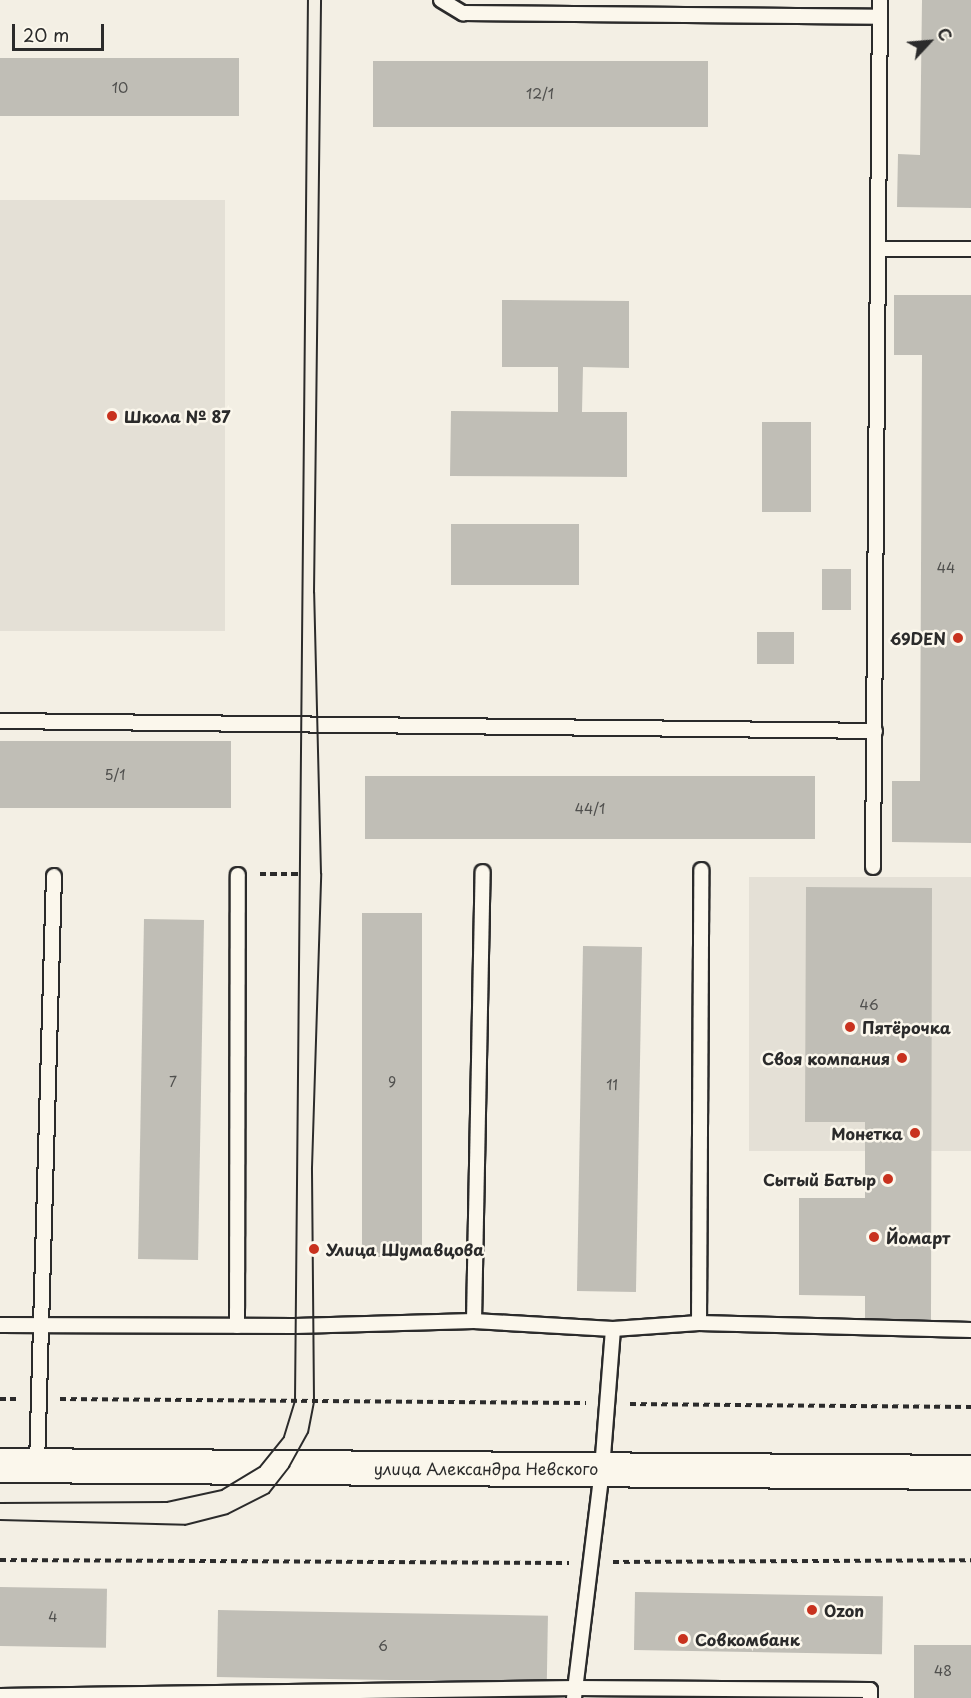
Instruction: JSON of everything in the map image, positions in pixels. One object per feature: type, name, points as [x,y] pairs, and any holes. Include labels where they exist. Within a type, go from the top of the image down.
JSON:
[{"type":"main road","name":"улица Александра Невского","points":[[0,1465],[971,1472]]},
{"type":"lane","points":[[441,0],[463,13],[880,17]]},
{"type":"lane","points":[[873,867],[880,0]]},
{"type":"lane","points":[[878,249],[971,249]]},
{"type":"lane","points":[[0,721],[875,731]]},
{"type":"lane","points":[[699,1323],[701,870]]},
{"type":"lane","points":[[474,1321],[483,872]]},
{"type":"lane","points":[[237,1326],[238,875]]},
{"type":"lane","points":[[37,1466],[39,1326],[54,876]]},
{"type":"lane","points":[[0,1325],[237,1326],[474,1321],[613,1329],[699,1323],[971,1330]]},
{"type":"lane","points":[[575,1693],[602,1469],[613,1329]]},
{"type":"lane","points":[[0,1696],[870,1690],[870,1698]]},
{"type":"path","points":[[238,875],[300,874]]},
{"type":"path","points":[[0,1399],[971,1407]]},
{"type":"path","points":[[0,1560],[590,1563],[971,1560]]},
{"type":"shaded area","name":"Школа № 87","points":[[0,200],[225,200],[225,631],[0,631]]},
{"type":"shaded area","points":[[749,877],[971,877],[971,1151],[749,1151]]},
{"type":"building","points":[[922,0],[971,0],[971,208],[897,207],[898,154],[920,155]]},
{"type":"building","points":[[0,58],[239,58],[239,116],[0,116]]},
{"type":"building","points":[[373,61],[708,61],[708,127],[373,127]]},
{"type":"building","points":[[894,295],[971,295],[971,843],[892,842],[892,781],[920,781],[922,355],[894,355]]},
{"type":"building","points":[[502,300],[629,301],[629,368],[583,367],[582,412],[627,412],[627,477],[450,476],[451,411],[558,412],[558,367],[502,367]]},
{"type":"building","points":[[762,422],[811,422],[811,512],[762,512]]},
{"type":"building","points":[[451,524],[579,524],[579,585],[451,585]]},
{"type":"building","points":[[822,569],[851,569],[851,610],[822,610]]},
{"type":"building","points":[[757,632],[794,632],[794,664],[757,664]]},
{"type":"building","points":[[0,741],[231,741],[231,808],[0,808]]},
{"type":"building","points":[[365,776],[815,776],[815,839],[365,839]]},
{"type":"building","points":[[806,887],[932,888],[931,1322],[865,1322],[865,1296],[799,1295],[799,1198],[865,1198],[865,1122],[805,1122]]},
{"type":"building","points":[[362,913],[422,913],[422,1257],[362,1257]]},
{"type":"building","points":[[144,919],[204,920],[198,1260],[138,1259]]},
{"type":"building","points":[[583,946],[642,947],[636,1292],[577,1291]]},
{"type":"building","points":[[0,1587],[107,1589],[106,1648],[0,1646]]},
{"type":"building","points":[[635,1592],[883,1596],[882,1654],[634,1650]]},
{"type":"building","points":[[218,1610],[548,1616],[547,1683],[217,1677]]},
{"type":"building","points":[[914,1645],[971,1645],[971,1698],[914,1698]]},
{"type":"tram line","points":[[0,1503],[167,1502],[222,1490],[260,1467],[284,1437],[295,1401],[308,0]]},
{"type":"tram line","points":[[0,1520],[185,1525],[228,1514],[269,1493],[289,1467],[308,1433],[314,1401],[312,1168],[321,874],[314,593],[321,0]]},
{"type":"place","name":"Школа № 87","points":[[112,416]]},
{"type":"place","name":"69DEN","points":[[958,638]]},
{"type":"place","name":"Пятёрочка","points":[[850,1027]]},
{"type":"place","name":"Своя компания","points":[[902,1058]]},
{"type":"place","name":"Монетка","points":[[915,1133]]},
{"type":"place","name":"Сытый Батыр","points":[[888,1179]]},
{"type":"place","name":"Йомарт","points":[[874,1237]]},
{"type":"place","name":"Улица Шумавцова","points":[[314,1249]]},
{"type":"place","name":"Ozon","points":[[812,1610]]},
{"type":"place","name":"Совкомбанк","points":[[683,1639]]}]
